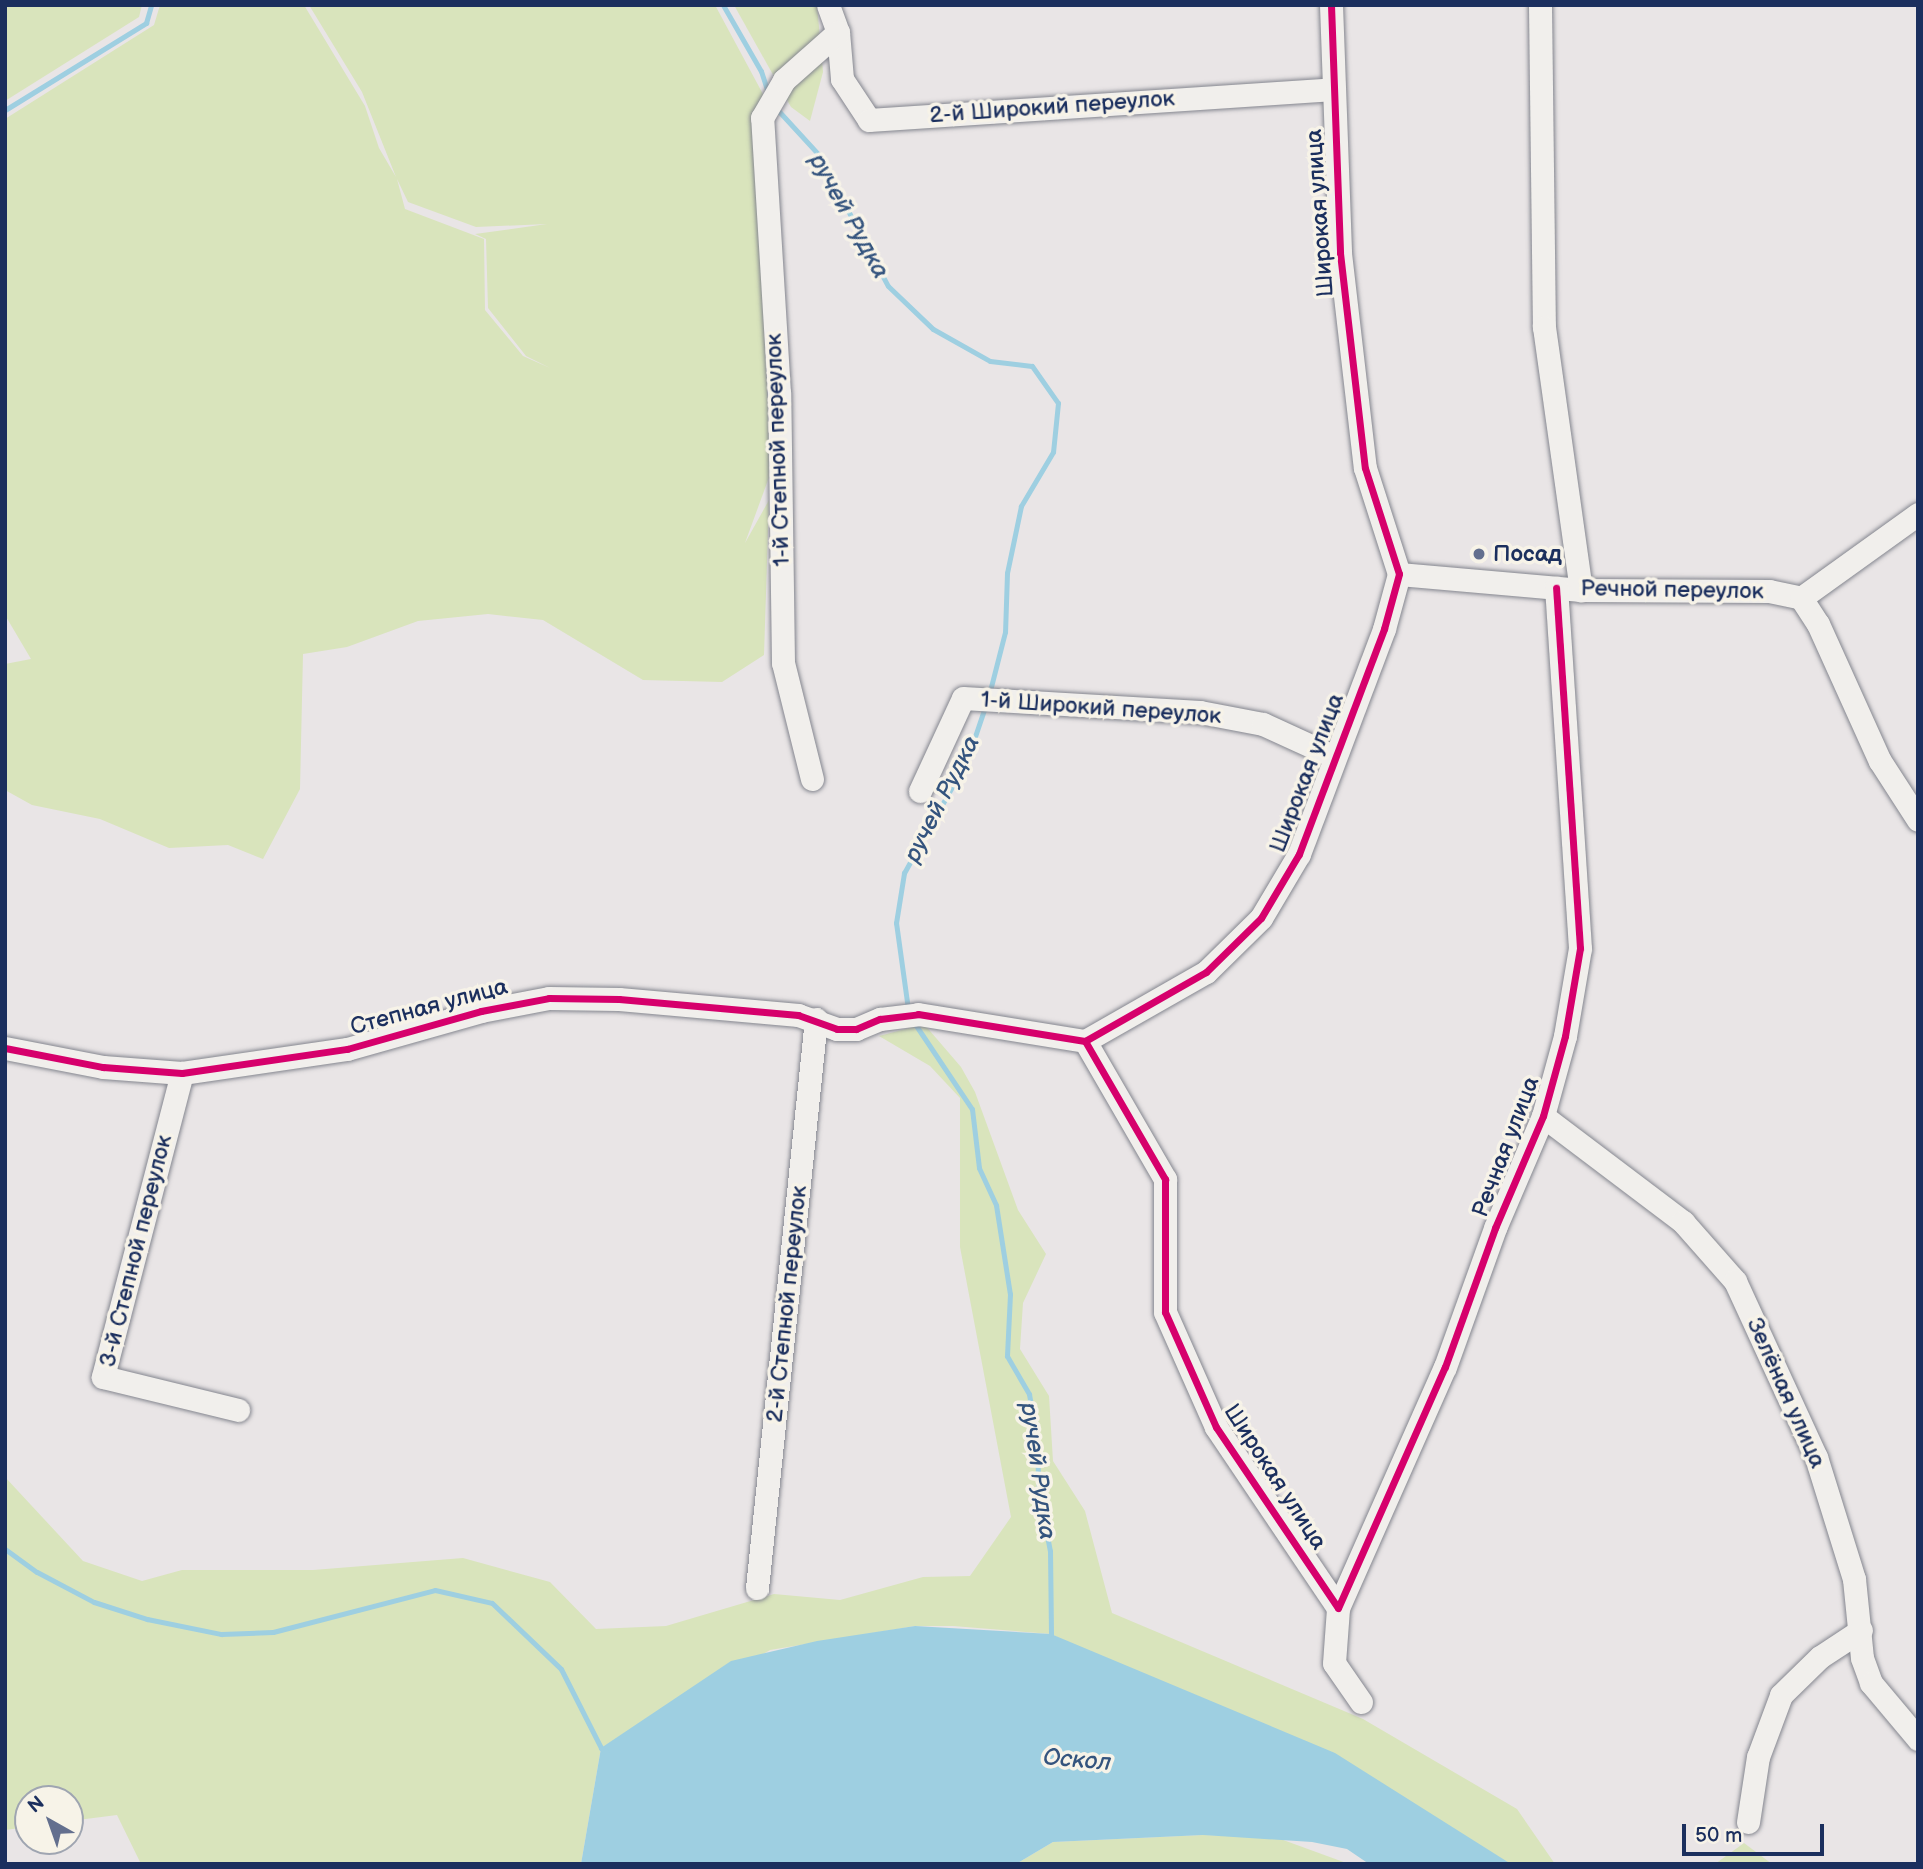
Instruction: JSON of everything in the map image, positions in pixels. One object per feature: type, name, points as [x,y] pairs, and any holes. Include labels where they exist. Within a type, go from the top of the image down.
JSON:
[{"type":"street","points":[[828,5],[838,32]]},
{"type":"street","name":"Широкая улица","points":[[1331,5],[1330,89],[1340,253],[1365,468],[1399,574],[1384,629],[1333,756],[1299,853],[1261,918],[1206,971],[1085,1041],[1165,1179],[1164,1312],[1216,1427],[1338,1608]]},
{"type":"street","points":[[1540,5],[1544,327],[1581,590]]},
{"type":"street","name":"1-й Степной переулок","points":[[812,779],[783,663],[779,393],[762,118],[784,79],[838,32]]},
{"type":"street","name":"2-й Широкий переулок","points":[[838,32],[842,79],[869,120],[1330,89]]},
{"type":"street","points":[[1918,514],[1801,598],[1818,624],[1880,761],[1918,820]]},
{"type":"street","name":"Речной переулок","points":[[1399,574],[1581,590],[1769,591],[1801,598]]},
{"type":"street","name":"Речная улица","points":[[1361,1702],[1334,1663],[1338,1608],[1446,1367],[1495,1228],[1543,1116],[1565,1036],[1580,948],[1556,588]]},
{"type":"street","name":"1-й Широкий переулок","points":[[920,791],[963,698],[1200,712],[1263,724],[1333,756]]},
{"type":"street","name":"Степная улица","points":[[5,1048],[103,1067],[182,1073],[347,1049],[481,1011],[549,998],[619,999],[816,1019],[837,1029],[856,1029],[910,1015],[1085,1041]]},
{"type":"street","name":"2-й Степной переулок","points":[[757,1588],[816,1019]]},
{"type":"street","name":"3-й Степной переулок","points":[[182,1073],[103,1377],[238,1410]]},
{"type":"street","name":"Зелёная улица","points":[[1543,1116],[1684,1222],[1735,1280],[1816,1457],[1854,1579],[1862,1658],[1871,1683],[1918,1739]]},
{"type":"street","points":[[1748,1822],[1758,1757],[1781,1695],[1821,1657],[1861,1630]]},
{"type":"green space","points":[[5,5],[142,5],[139,17],[5,101]]},
{"type":"green space","points":[[160,5],[304,5],[365,106],[379,148],[396,177],[362,92],[309,5],[715,5],[764,96],[757,166],[771,472],[745,543],[769,500],[764,655],[722,682],[643,680],[543,620],[488,614],[418,621],[347,647],[303,654],[300,789],[263,859],[228,845],[169,848],[100,819],[32,805],[5,790],[5,664],[31,659],[5,615],[5,119],[154,25]],"holes":[[[397,179],[408,202],[476,227],[547,224],[475,234],[486,239],[488,308],[526,356],[550,368],[523,356],[485,310],[484,239],[405,209]]]},
{"type":"green space","points":[[734,5],[817,5],[823,72],[810,121],[791,107]]},
{"type":"green space","points":[[924,1024],[961,1067],[975,1092],[1018,1210],[1046,1254],[1023,1303],[1020,1349],[1049,1396],[1053,1461],[1085,1511],[1112,1613],[1363,1719],[1517,1809],[1555,1864],[1511,1864],[1051,1634],[953,1626],[915,1626],[770,1650],[601,1748],[581,1864],[141,1864],[117,1815],[84,1819],[84,1785],[14,1785],[14,1829],[5,1830],[5,1477],[83,1561],[142,1581],[182,1570],[313,1570],[463,1558],[550,1582],[596,1629],[666,1626],[774,1594],[840,1600],[923,1577],[970,1576],[1011,1517],[960,1247],[960,1098],[930,1066],[879,1036]]},
{"type":"green space","points":[[1203,1835],[1275,1837],[1349,1864],[1016,1864],[1053,1842]]},
{"type":"green space","points":[[1744,1843],[1772,1864],[1715,1864]]},
{"type":"water","name":"Оскол","points":[[915,1626],[1051,1634],[1335,1753],[1511,1864],[1369,1864],[1347,1849],[1312,1842],[1203,1835],[1053,1842],[1016,1864],[581,1864],[601,1748],[731,1661],[817,1641]]},
{"type":"waterway","points":[[5,110],[146,23],[151,5]]},
{"type":"waterway","name":"ручей Рудка","points":[[723,5],[761,71],[768,92]]},
{"type":"waterway","name":"ручей Рудка","points":[[775,107],[818,154],[888,286],[933,329],[990,361],[1032,366],[1058,403],[1053,452],[1021,506],[1007,573],[1005,632],[989,695]]},
{"type":"waterway","name":"ручей Рудка","points":[[908,1009],[896,923],[904,873],[967,760],[986,704]]},
{"type":"waterway","name":"ручей Рудка","points":[[913,1021],[972,1109],[979,1168],[996,1205],[1010,1294],[1007,1356],[1029,1394],[1036,1433],[1039,1494],[1050,1551],[1051,1634]]},
{"type":"waterway","points":[[5,1549],[37,1572],[94,1602],[147,1619],[221,1634],[273,1632],[435,1590],[492,1603],[561,1669],[601,1748],[606,1751]]},
{"type":"cycle path","points":[[1331,5],[1340,253],[1365,468],[1399,574],[1384,629],[1299,854],[1261,918],[1206,972],[1085,1041],[1165,1179],[1165,1312],[1216,1427],[1338,1608]]},
{"type":"cycle path","points":[[1338,1608],[1445,1367],[1495,1228],[1543,1116],[1565,1036],[1580,948],[1556,588]]},
{"type":"cycle path","points":[[5,1048],[103,1067],[182,1073],[347,1049],[481,1011],[549,998],[619,999],[798,1015],[837,1029],[856,1029],[880,1019],[918,1014],[1085,1041]]},
{"type":"place","name":"Посад","points":[[1479,554]]}]
